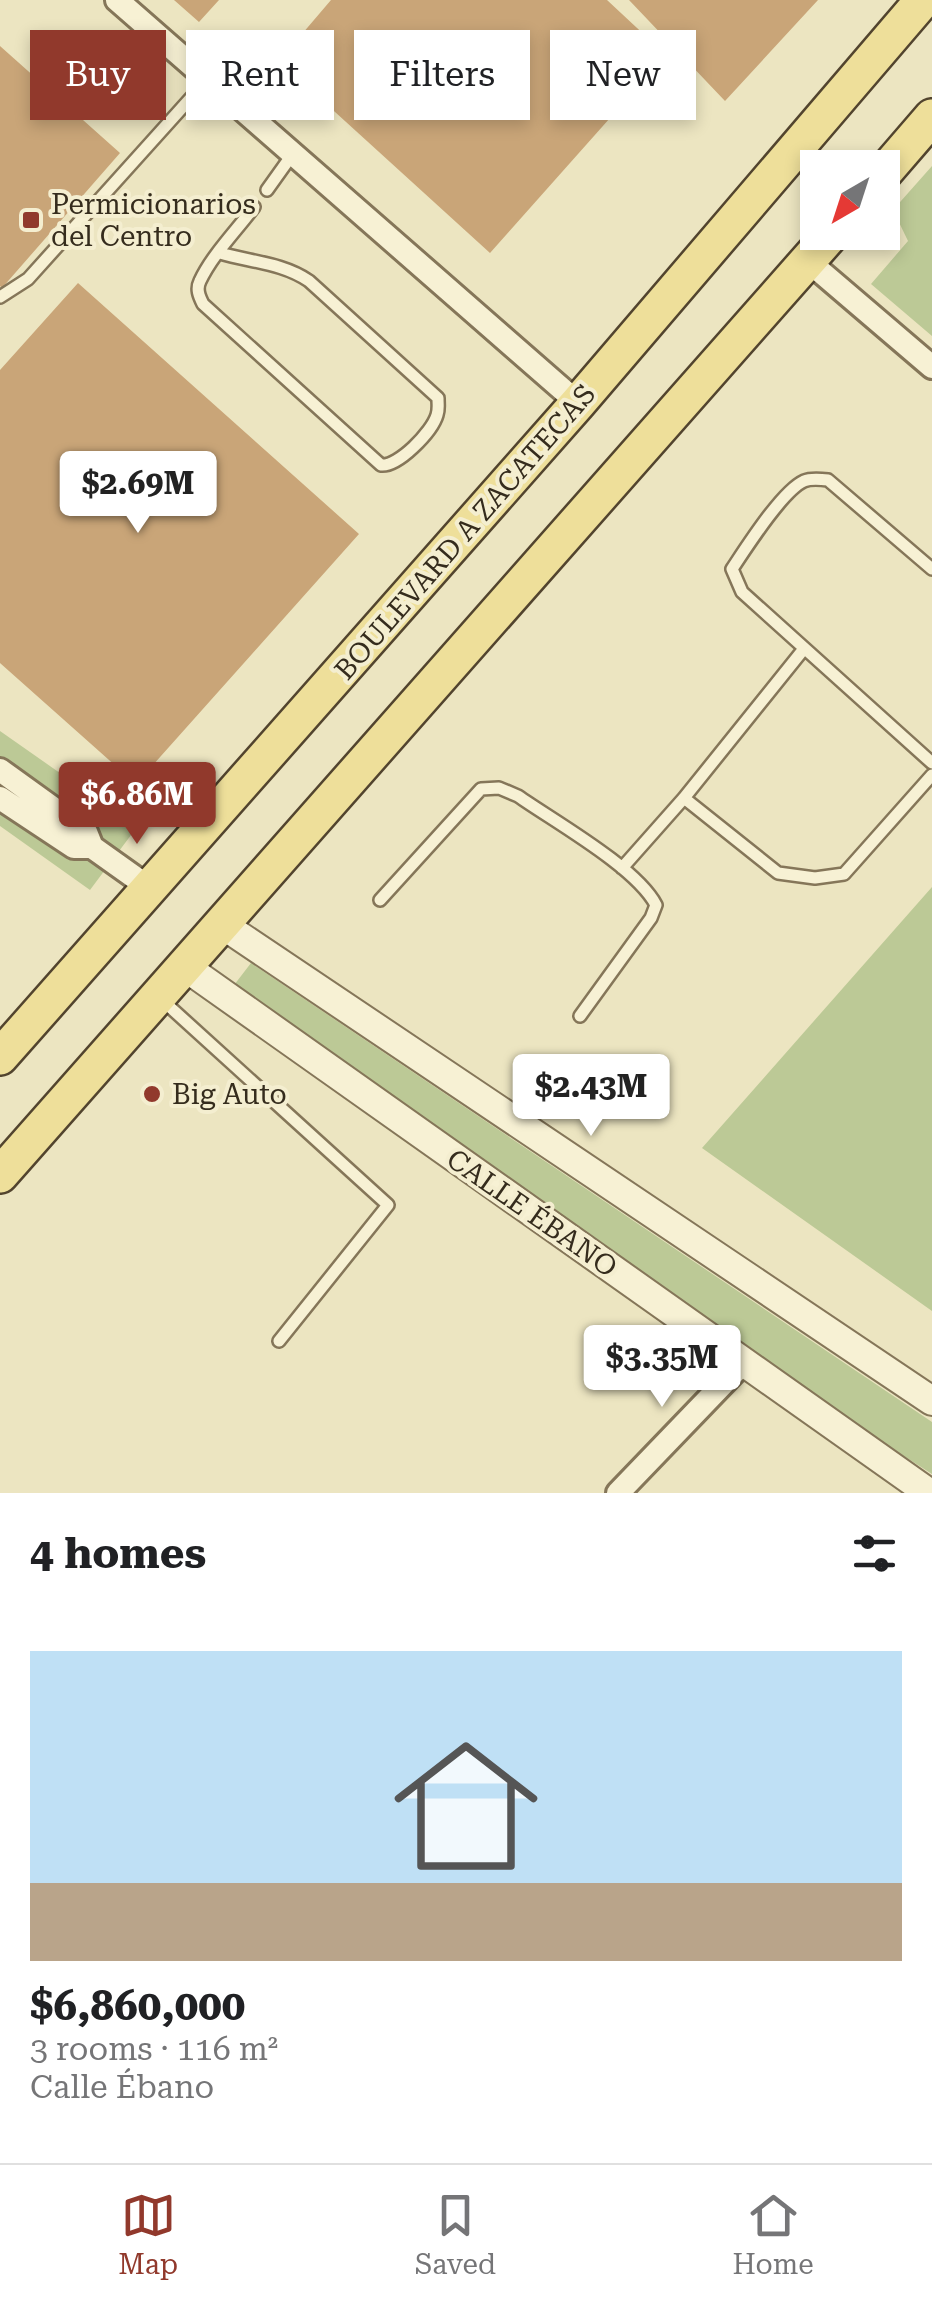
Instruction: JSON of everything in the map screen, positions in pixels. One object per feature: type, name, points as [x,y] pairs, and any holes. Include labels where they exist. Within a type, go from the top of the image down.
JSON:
[{"type":"main road","name":"BOULEVARD A ZACATECAS","points":[[0,1057],[578,403],[923,0]]},
{"type":"main road","points":[[900,154],[932,117]]},
{"type":"main road","points":[[0,1174],[817,250]]},
{"type":"street","points":[[117,0],[186,61]]},
{"type":"street","points":[[252,120],[578,403]]},
{"type":"street","points":[[808,261],[932,367]]},
{"type":"street","points":[[0,770],[86,832],[92,848]]},
{"type":"street","points":[[0,798],[74,847],[92,848],[151,890]]},
{"type":"street","points":[[220,923],[932,1401]]},
{"type":"street","name":"CALLE ÉBANO","points":[[184,966],[929,1493]]},
{"type":"street","points":[[618,1493],[743,1363]]},
{"type":"lane","points":[[0,297],[28,279],[186,103]]},
{"type":"lane","points":[[267,190],[292,155]]},
{"type":"lane","points":[[220,253],[290,268],[438,398],[439,412],[433,424],[399,462],[381,464],[203,304],[198,293],[200,280],[254,207]]},
{"type":"lane","points":[[932,570],[828,480],[814,478],[801,482],[760,527],[732,569],[742,592],[932,763]]},
{"type":"lane","points":[[622,868],[803,650]]},
{"type":"lane","points":[[684,798],[778,872],[815,878],[844,874],[932,775]]},
{"type":"lane","points":[[380,900],[481,789],[500,788],[518,796],[622,868],[650,892],[656,905],[651,918],[580,1016]]},
{"type":"lane","points":[[158,996],[388,1205],[279,1341]]},
{"type":"green space","points":[[932,166],[932,336],[871,284],[908,241],[900,224],[900,202]]},
{"type":"green space","points":[[0,731],[137,827],[90,890],[0,826]]},
{"type":"green space","points":[[932,887],[932,1311],[702,1148]]},
{"type":"green space","points":[[251,963],[932,1422],[932,1474],[752,1359],[231,989]]},
{"type":"building","points":[[174,0],[219,0],[199,22]]},
{"type":"building","points":[[331,0],[607,0],[639,30],[550,30],[550,120],[608,120],[490,253],[334,111],[334,30],[305,30]]},
{"type":"building","points":[[629,0],[818,0],[725,101],[696,70],[696,30],[658,30]]},
{"type":"building","name":"Permicionarios del Centro","points":[[0,46],[30,73],[30,120],[83,120],[120,153],[0,286]]},
{"type":"building","points":[[78,283],[359,534],[136,784],[0,663],[0,370]]},
{"type":"place","name":"Permicionarios del Centro","points":[[31,220]]},
{"type":"place","name":"Big Auto","points":[[152,1094]]}]
